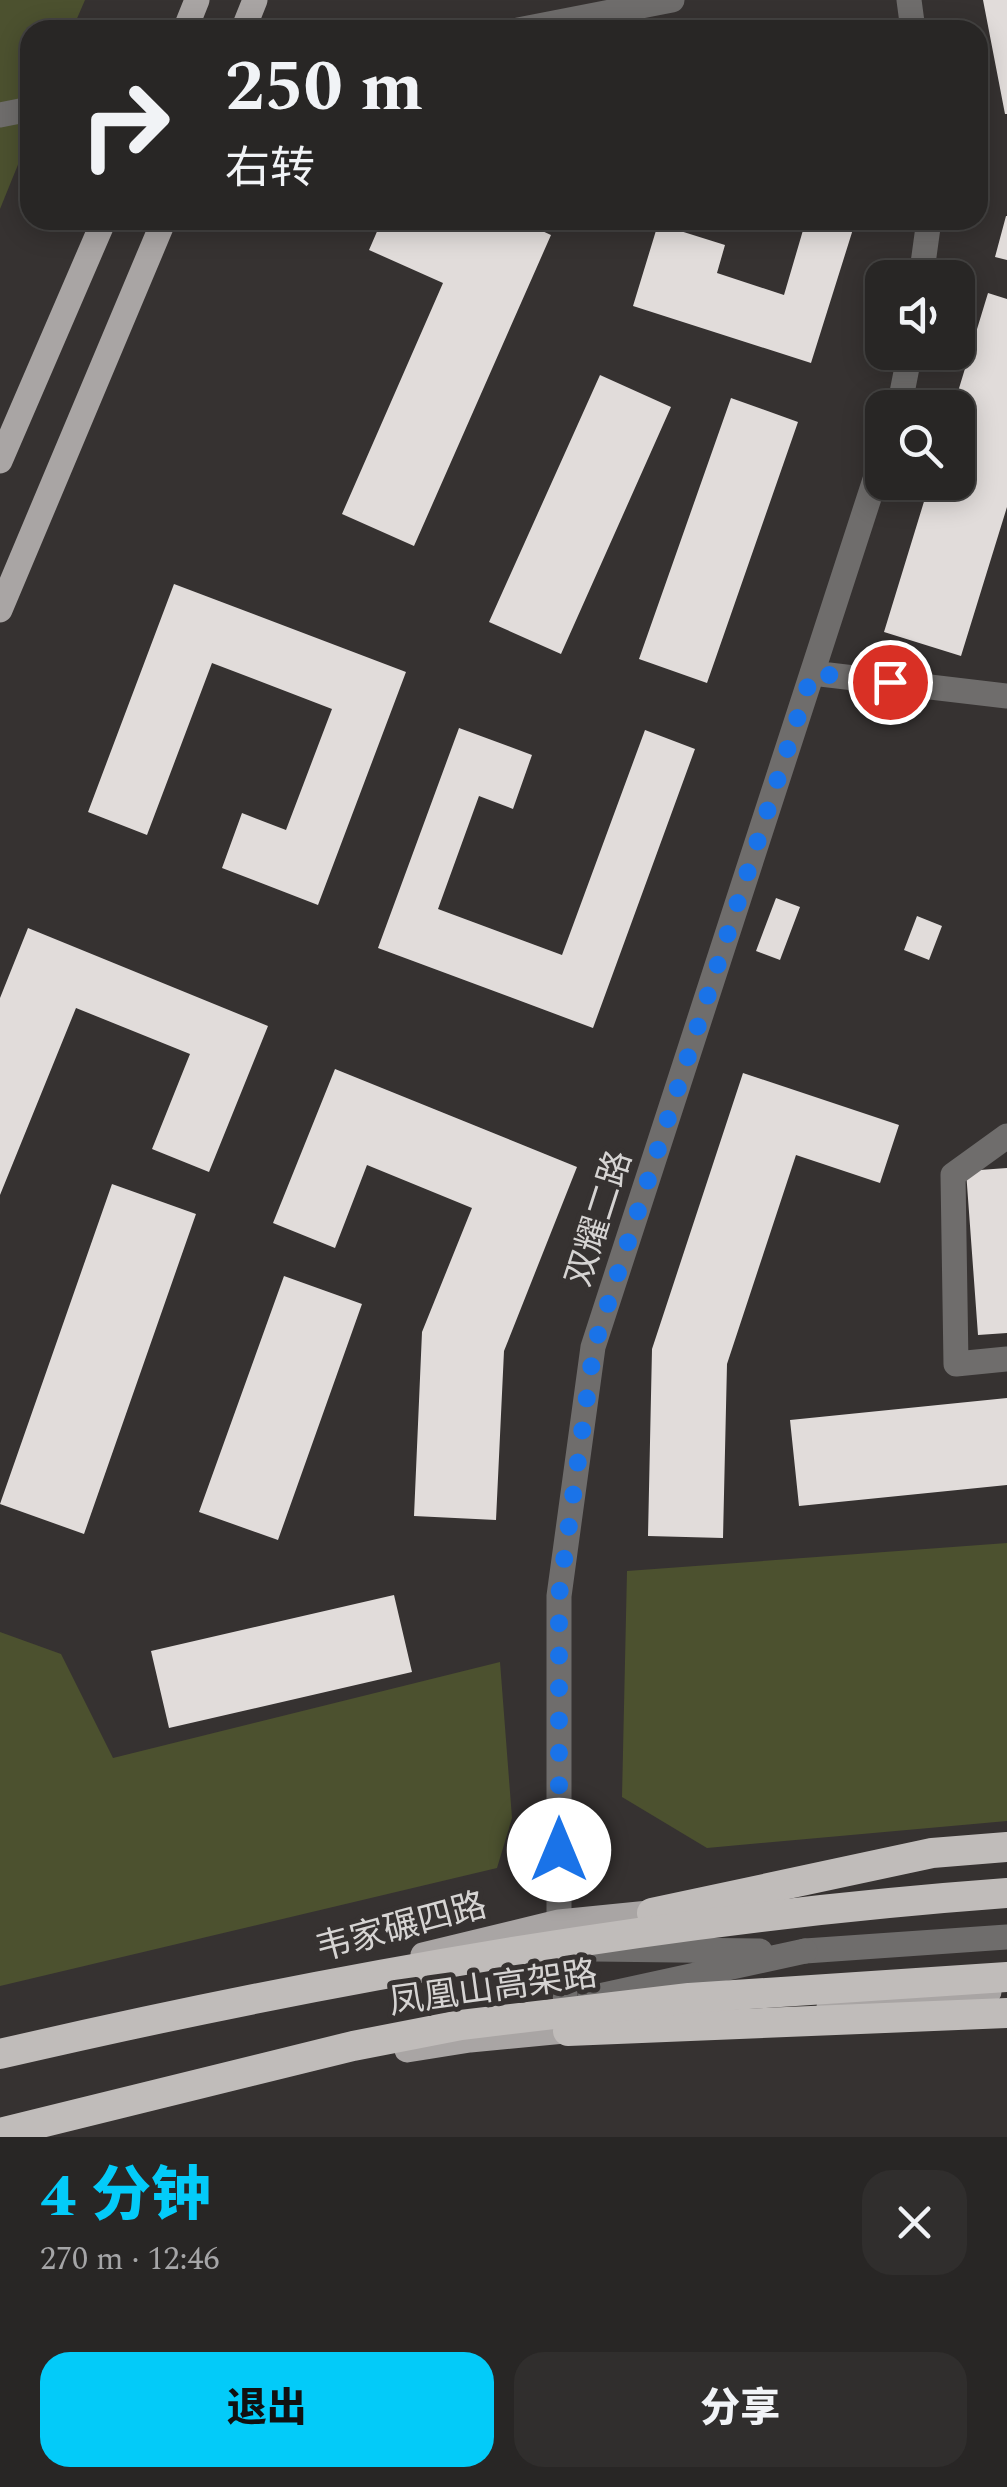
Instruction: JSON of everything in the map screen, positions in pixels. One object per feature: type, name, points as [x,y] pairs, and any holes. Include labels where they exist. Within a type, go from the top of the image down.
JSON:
[{"type":"highway","points":[[652,1913],[932,1853],[1007,1847]]},
{"type":"highway","name":"凤凰山高架路","points":[[0,2054],[332,1982],[525,1948],[727,1921],[1007,1893]]},
{"type":"highway","name":"凤凰山高架路","points":[[0,2133],[354,2046],[461,2025],[689,1998],[1007,1977]]},
{"type":"highway","points":[[568,2031],[1007,2014]]},
{"type":"main road","points":[[0,462],[100,230]]},
{"type":"main road","points":[[0,610],[160,230]]},
{"type":"main road","name":"韦家碾四路","points":[[0,2067],[560,1922],[1007,1879]]},
{"type":"main road","points":[[0,2133],[348,2059],[470,2040],[1007,1991]]},
{"type":"street","points":[[569,20],[672,0]]},
{"type":"street","points":[[923,260],[927,230]]},
{"type":"street","name":"双耀二路","points":[[568,2031],[560,1922],[559,1596],[594,1347],[868,500]]},
{"type":"street","points":[[812,673],[1007,696]]},
{"type":"street","points":[[1007,1136],[952,1174],[956,1364],[1007,1360]]},
{"type":"street","points":[[525,1948],[805,1952],[1007,1936]]},
{"type":"street","points":[[461,2025],[805,1952]]},
{"type":"green space","points":[[0,0],[85,0],[76,20],[20,20],[20,160],[0,209]]},
{"type":"green space","points":[[1007,1543],[1007,1821],[707,1848],[622,1797],[627,1571]]},
{"type":"green space","points":[[0,1632],[61,1654],[113,1758],[500,1662],[512,1818],[497,1868],[0,1986]]},
{"type":"building","points":[[983,0],[1007,0],[1007,114],[1005,114]]},
{"type":"building","points":[[1007,216],[1007,260],[995,257]]},
{"type":"building","points":[[378,230],[540,230],[551,235],[414,546],[342,514],[443,283],[369,250]]},
{"type":"building","points":[[656,230],[677,230],[725,245],[717,273],[784,295],[803,230],[853,230],[811,363],[633,306]]},
{"type":"building","points":[[988,293],[1007,299],[1007,507],[961,656],[884,632],[924,500],[975,500],[975,390],[958,390],[965,370],[975,370],[975,336]]},
{"type":"building","points":[[600,375],[671,407],[561,654],[489,622]]},
{"type":"building","points":[[731,398],[798,422],[707,683],[639,659]]},
{"type":"building","points":[[174,584],[406,672],[318,905],[222,868],[242,813],[286,830],[332,709],[212,663],[147,835],[88,812]]},
{"type":"building","points":[[459,728],[532,755],[513,809],[479,796],[438,909],[562,955],[645,730],[695,749],[593,1028],[378,948]]},
{"type":"building","points":[[776,898],[800,907],[780,960],[756,951]]},
{"type":"building","points":[[917,916],[942,926],[929,960],[904,950]]},
{"type":"building","points":[[28,928],[268,1026],[209,1172],[152,1149],[190,1054],[76,1008],[0,1195],[0,998]]},
{"type":"building","points":[[335,1069],[577,1167],[504,1351],[496,1520],[414,1516],[422,1332],[472,1208],[367,1165],[335,1248],[273,1223]]},
{"type":"building","points":[[743,1073],[899,1125],[880,1183],[796,1155],[727,1364],[723,1538],[648,1536],[652,1349]]},
{"type":"building","points":[[1007,1168],[1007,1333],[978,1335],[966,1171]]},
{"type":"building","points":[[112,1184],[196,1214],[84,1534],[0,1504]]},
{"type":"building","points":[[284,1276],[362,1304],[278,1540],[199,1512]]},
{"type":"building","points":[[1007,1398],[1007,1485],[799,1506],[790,1420]]},
{"type":"building","points":[[394,1595],[412,1672],[169,1728],[151,1651]]},
{"type":"route","points":[[559,1850],[559,1596],[594,1347],[812,673],[890,682]]}]
